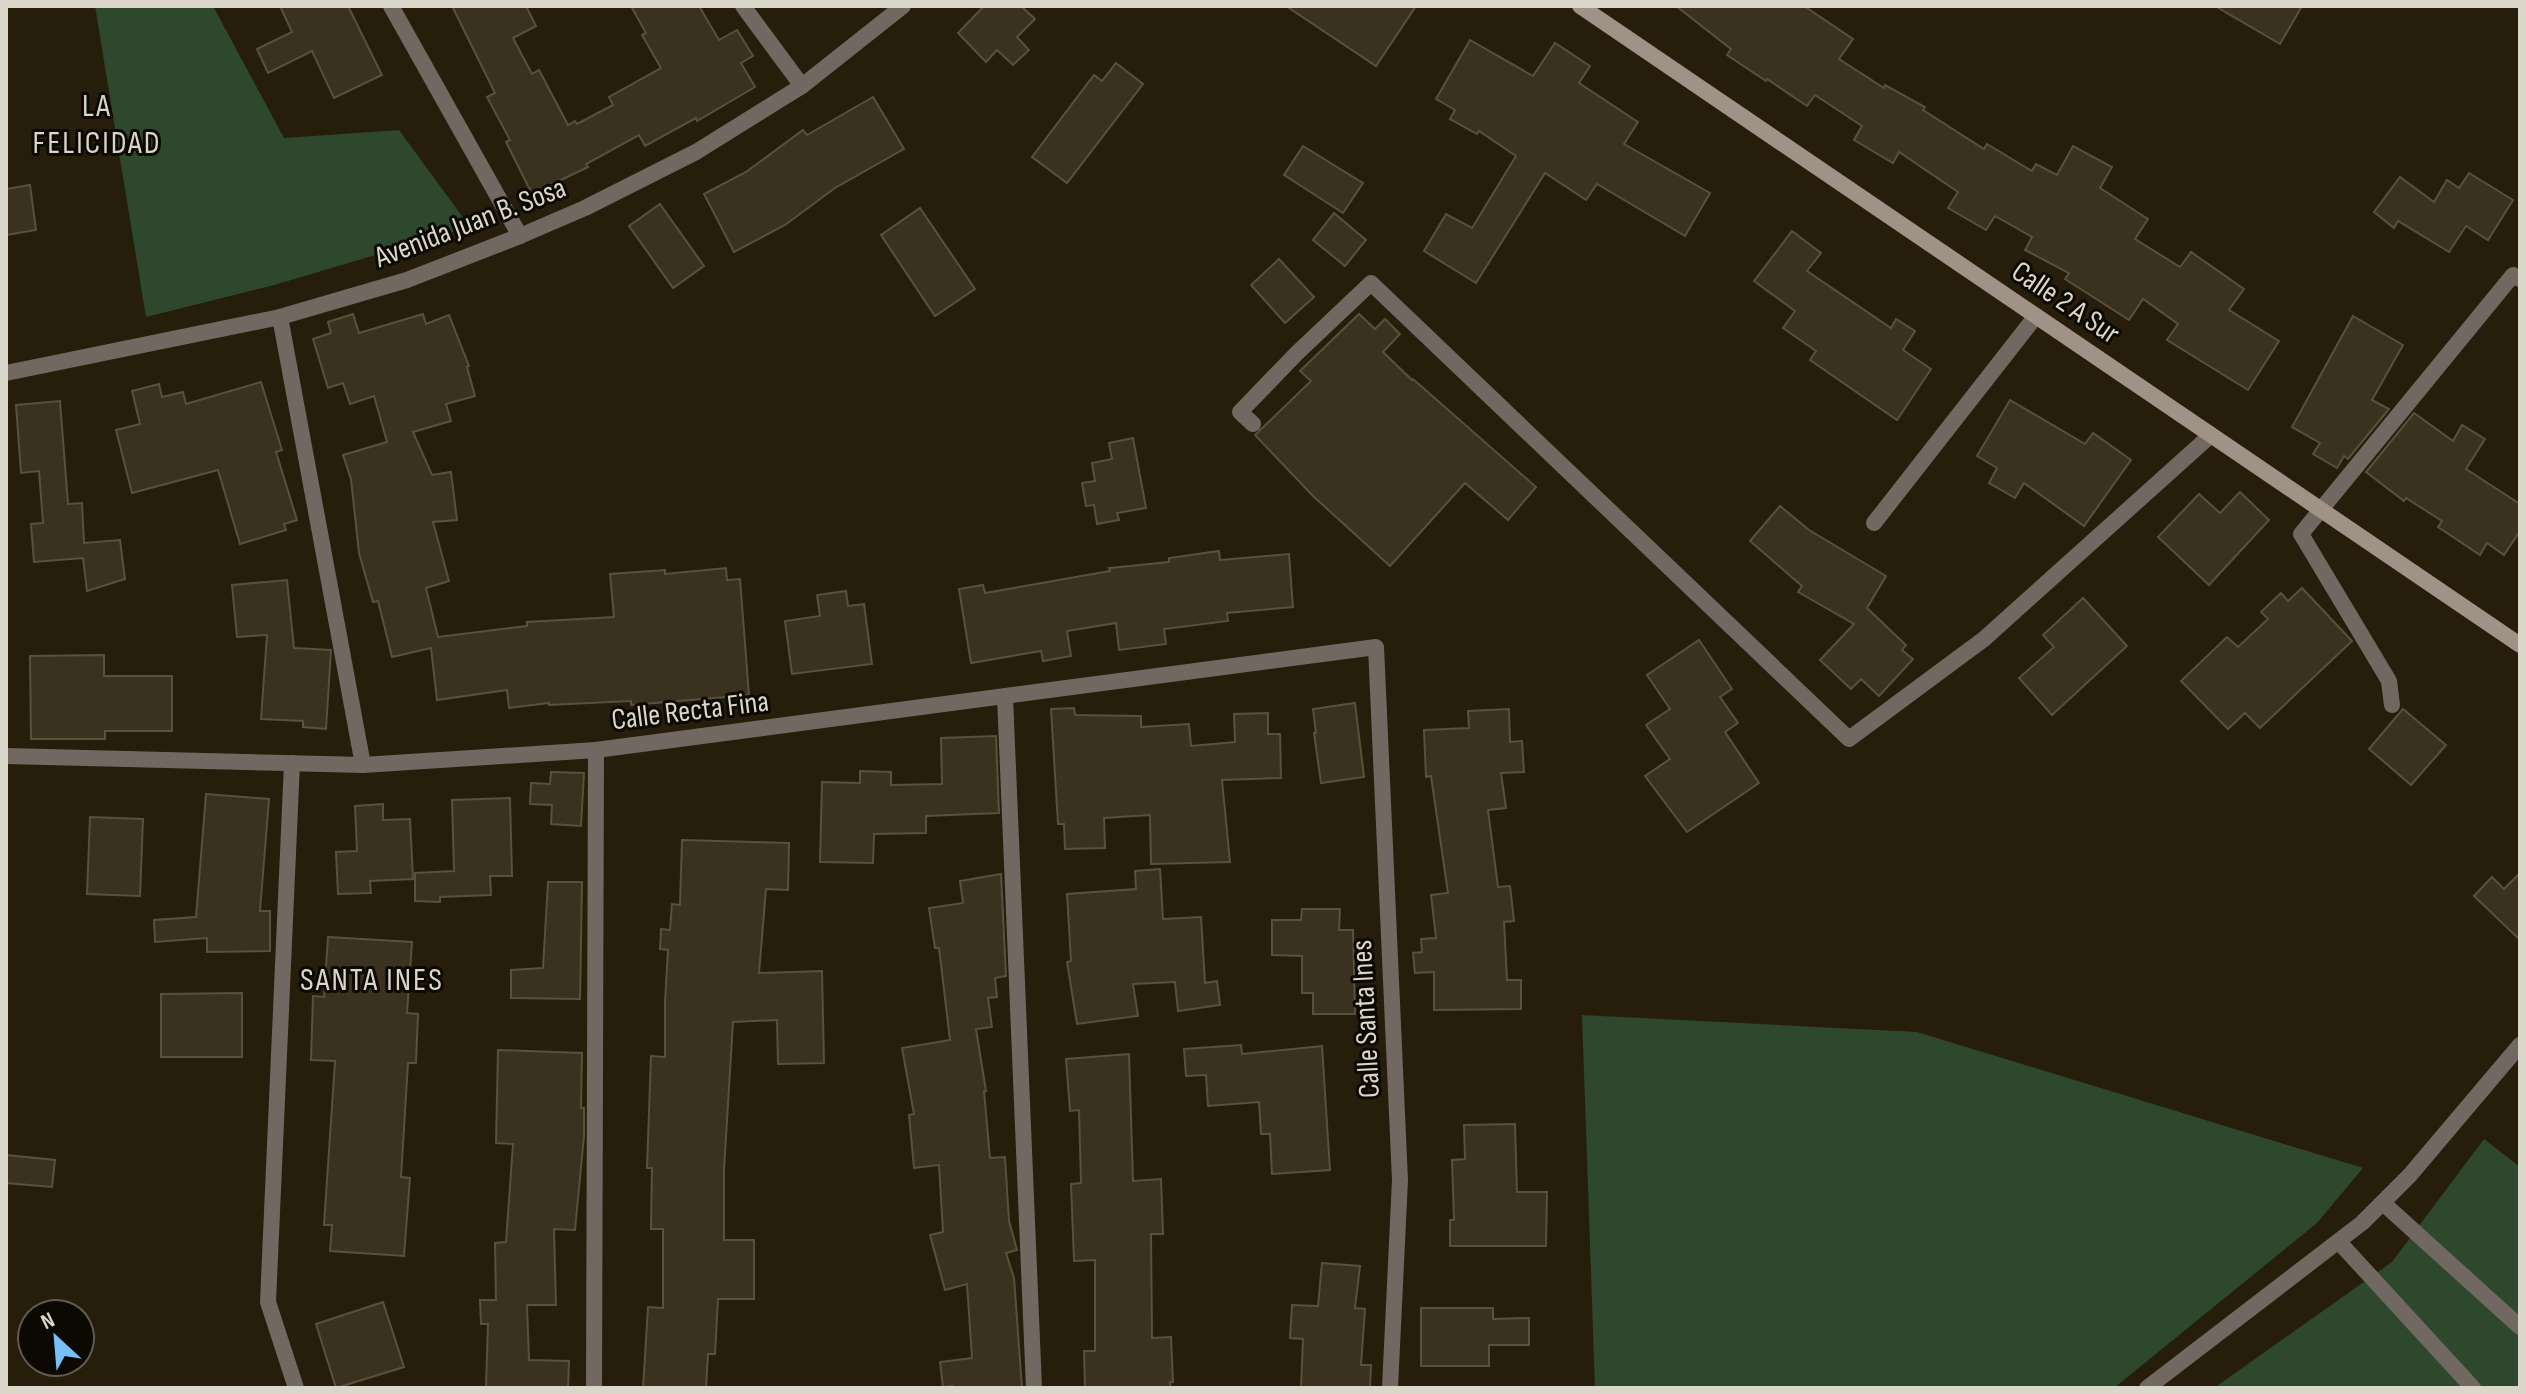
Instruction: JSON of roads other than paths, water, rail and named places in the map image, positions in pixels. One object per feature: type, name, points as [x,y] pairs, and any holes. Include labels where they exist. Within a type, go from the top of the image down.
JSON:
[{"type":"main road","name":"Calle 2 A Sur","points":[[1580,6],[2520,645]]},
{"type":"street","points":[[391,6],[520,236]]},
{"type":"street","points":[[743,6],[802,86]]},
{"type":"street","name":"Avenida Juan B. Sosa","points":[[6,373],[280,317],[407,280],[520,236],[585,208],[696,152],[802,86],[903,6]]},
{"type":"street","points":[[2392,705],[2389,681],[2301,534],[2513,275],[2520,279]]},
{"type":"street","points":[[1253,424],[1240,412],[1371,283],[1849,739],[1984,639],[2211,435]]},
{"type":"street","points":[[1874,523],[2036,316]]},
{"type":"street","points":[[280,317],[363,765]]},
{"type":"street","name":"Calle Recta Fina","points":[[6,756],[363,765],[596,750],[1376,647]]},
{"type":"street","name":"Calle Santa Ines","points":[[1376,647],[1400,1180],[1390,1388]]},
{"type":"street","points":[[1005,697],[1034,1388]]},
{"type":"street","points":[[594,1388],[596,750]]},
{"type":"street","points":[[292,763],[268,1302],[296,1388]]},
{"type":"street","points":[[2147,1388],[2339,1242],[2383,1203],[2520,1045]]},
{"type":"street","points":[[2383,1203],[2520,1327]]},
{"type":"street","points":[[2339,1242],[2473,1388]]},
{"type":"district","name":"LA FELICIDAD","points":[[97,124]]},
{"type":"district","name":"SANTA INES","points":[[372,979]]}]
